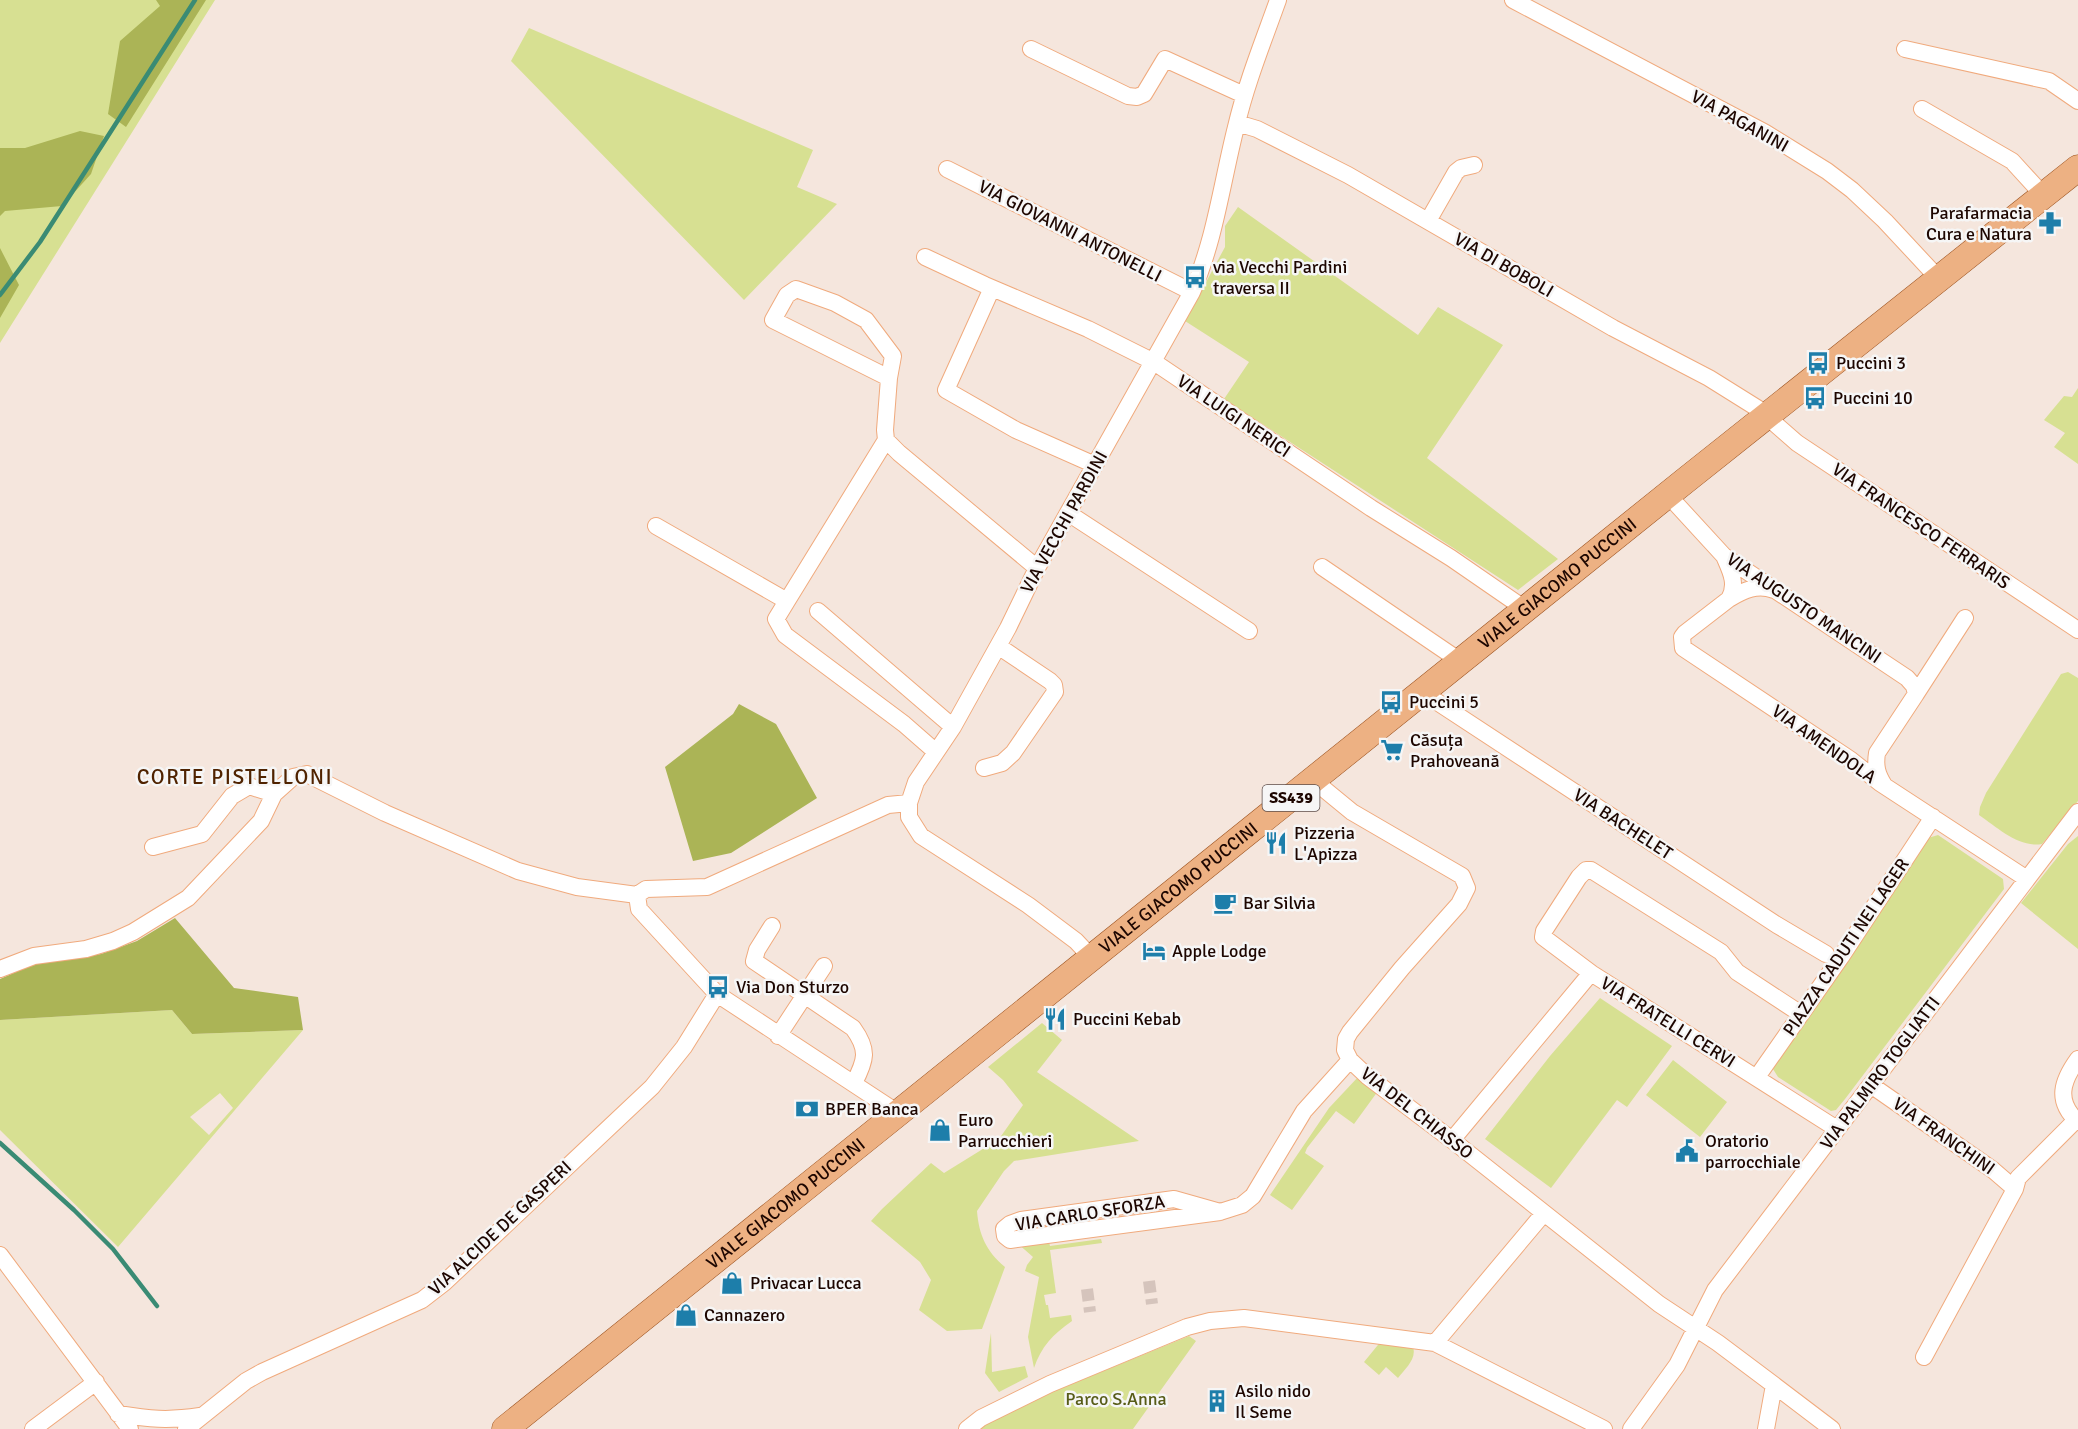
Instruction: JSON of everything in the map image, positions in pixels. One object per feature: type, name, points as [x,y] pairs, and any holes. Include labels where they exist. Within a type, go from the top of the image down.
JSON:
[{"type":"main road","name":"VIALE GIACOMO PUCCINI","points":[[505,1429],[1525,609],[2078,168]]},
{"type":"street","name":"VIA VECCHI PARDINI","points":[[909,803],[916,782],[953,727],[998,646],[1037,568],[1154,362],[1205,264],[1236,123],[1278,0]]},
{"type":"street","name":"VIA PAGANINI","points":[[1514,0],[1764,132],[1827,171],[1852,190],[1885,221],[1940,279]]},
{"type":"street","points":[[1031,49],[1128,96],[1137,97],[1144,94],[1165,59],[1244,95]]},
{"type":"street","points":[[1905,49],[2049,81],[2078,101]]},
{"type":"street","points":[[1922,109],[2012,160],[2044,196]]},
{"type":"street","name":"VIA DI BOBOLI","points":[[1236,123],[1257,129],[1348,175],[1613,328],[1708,378],[1757,408],[1766,418]]},
{"type":"street","points":[[1428,221],[1456,172],[1461,168],[1474,165]]},
{"type":"street","name":"VIA GIOVANNI ANTONELLI","points":[[947,169],[1192,292]]},
{"type":"street","name":"VIA LUIGI NERICI","points":[[925,257],[1088,328],[1154,362],[1371,508],[1452,558],[1525,609]]},
{"type":"street","points":[[992,288],[946,390],[1016,430],[1095,465]]},
{"type":"street","points":[[890,378],[773,320],[787,296],[796,290],[835,303],[866,320],[892,356],[886,440],[776,619],[785,635],[904,724],[936,752]]},
{"type":"street","name":"VIA FRANCESCO FERRARIS","points":[[1766,418],[1797,442],[2078,630]]},
{"type":"street","points":[[886,440],[1037,568]]},
{"type":"street","name":"VIA AUGUSTO MANCINI","points":[[1668,495],[1724,556],[1907,678],[1914,686],[1916,694]]},
{"type":"street","points":[[1068,513],[1249,631]]},
{"type":"street","points":[[656,526],[787,601]]},
{"type":"street","points":[[1724,556],[1734,582],[1729,598]]},
{"type":"street","points":[[1322,567],[1460,662]]},
{"type":"street","name":"VIA AMENDOLA","points":[[1780,592],[1765,587],[1755,587],[1739,592],[1685,633],[1682,638],[1683,648],[1851,760],[1885,786],[2027,879]]},
{"type":"street","points":[[818,612],[953,727]]},
{"type":"street","points":[[1885,786],[1877,774],[1875,763],[1877,753],[1965,618]]},
{"type":"street","points":[[984,768],[1002,764],[1013,753],[1055,692],[1054,685],[1050,681],[998,646]]},
{"type":"street","name":"VIA BACHELET","points":[[1422,692],[1777,925],[1826,954]]},
{"type":"street","points":[[1851,760],[1864,759],[1877,753]]},
{"type":"street","points":[[0,969],[34,956],[86,949],[113,941],[133,932],[188,898],[261,821],[274,794],[293,777],[307,774],[385,813],[518,872],[577,887],[637,895],[646,889],[707,887],[888,806],[909,803],[909,817],[921,836],[1028,905],[1077,942],[1092,958]]},
{"type":"street","name":"VIA DEL CHIASSO","points":[[1313,780],[1352,812],[1462,876],[1467,888],[1459,904],[1402,968],[1350,1032],[1346,1039],[1346,1050],[1350,1060],[1380,1086],[1659,1304],[1695,1327],[1832,1429]]},
{"type":"street","points":[[153,847],[202,834],[232,796],[249,786],[274,794]]},
{"type":"street","name":"VIA PALMIRO TOGLIATTI","points":[[1631,1429],[1677,1365],[1715,1290],[2078,812]]},
{"type":"street","name":"PIAZZA CADUTI NEI LAGER","points":[[1757,1077],[1933,817]]},
{"type":"street","points":[[1591,973],[1544,937],[1544,931],[1586,870],[1591,870],[1721,952],[1737,972],[1801,1014]]},
{"type":"street","points":[[637,895],[639,909],[717,994],[898,1113]]},
{"type":"street","points":[[772,926],[757,950],[754,961],[853,1028],[862,1041],[865,1058],[854,1083]]},
{"type":"street","points":[[778,1036],[824,966]]},
{"type":"street","name":"VIA FRATELLI CERVI","points":[[1452,1140],[1591,973],[1837,1129]]},
{"type":"street","name":"VIA ALCIDE DE GASPERI","points":[[186,1429],[246,1381],[422,1300],[444,1283],[652,1088],[684,1047],[717,994]]},
{"type":"street","points":[[1924,1357],[2015,1189],[2018,1178],[2077,1121],[2067,1110],[2063,1101],[2064,1083],[2078,1059]]},
{"type":"street","name":"VIA CARLO SFORZA","points":[[1220,1212],[1174,1199],[1021,1221],[1010,1224],[1004,1229],[1005,1236],[1010,1240],[1220,1212],[1242,1205],[1253,1196],[1304,1111],[1350,1060]]},
{"type":"street","name":"VIA FRANCHINI","points":[[1871,1085],[1993,1170],[2015,1189]]},
{"type":"street","points":[[1435,1343],[1544,1213]]},
{"type":"street","points":[[0,1255],[130,1429]]},
{"type":"street","points":[[967,1429],[981,1418],[1050,1384],[1187,1327],[1210,1321],[1244,1318],[1435,1343],[1604,1429]]},
{"type":"street","points":[[33,1429],[96,1382]]},
{"type":"street","points":[[1766,1429],[1774,1385]]},
{"type":"street","points":[[118,1413],[151,1420],[175,1420],[201,1416]]},
{"type":"green space","points":[[0,0],[215,0],[0,343]]},
{"type":"green space","points":[[156,0],[206,0],[126,127],[108,114],[120,41],[160,6]]},
{"type":"green space","points":[[529,28],[813,150],[797,187],[837,204],[744,300],[511,61]]},
{"type":"green space","points":[[80,131],[104,136],[91,174],[62,206],[5,211],[0,216],[0,148],[25,148]]},
{"type":"green space","points":[[1238,207],[1418,335],[1438,307],[1503,345],[1427,458],[1558,559],[1518,590],[1224,399],[1249,362],[1185,321],[1225,247],[1225,226]]},
{"type":"green space","points":[[0,248],[19,285],[0,318]]},
{"type":"green space","points":[[2078,388],[2078,464],[2054,447],[2065,433],[2044,420],[2064,396],[2072,397]]},
{"type":"green space","points":[[2068,672],[2078,678],[2078,801],[2042,844],[2025,843],[2009,836],[1979,815],[1980,807],[1986,793],[2061,674]]},
{"type":"green space","points":[[739,704],[776,724],[817,798],[731,853],[693,861],[665,767],[733,714]]},
{"type":"green space","points":[[1938,835],[2003,879],[2004,889],[1845,1099],[1836,1110],[1831,1111],[1778,1077],[1773,1069],[1774,1064],[1928,838]]},
{"type":"green space","points":[[2078,836],[2078,949],[2021,903],[2068,844]]},
{"type":"green space","points":[[175,918],[234,988],[298,997],[303,1030],[192,1034],[172,1010],[0,1020],[0,979],[34,964],[101,954],[137,941]]},
{"type":"green space","points":[[1600,998],[1672,1046],[1627,1107],[1617,1100],[1551,1188],[1485,1139],[1550,1056]]},
{"type":"green space","points":[[172,1010],[192,1034],[303,1030],[118,1247],[0,1130],[0,1020]],"holes":[[[220,1093],[233,1108],[209,1135],[190,1117]]]},
{"type":"green space","points":[[1042,1023],[1062,1040],[1037,1072],[1139,1141],[1014,1161],[1004,1171],[977,1211],[985,1242],[993,1255],[1005,1267],[982,1329],[947,1331],[919,1310],[931,1280],[920,1262],[871,1221],[931,1163],[944,1173],[999,1139],[1023,1105],[1003,1080],[988,1067]]},
{"type":"green space","points":[[1673,1060],[1727,1102],[1700,1137],[1646,1095]]},
{"type":"green space","points":[[1359,1076],[1378,1091],[1354,1124],[1336,1111],[1307,1148],[1305,1153],[1324,1166],[1292,1210],[1270,1195],[1329,1108]]},
{"type":"green space","points":[[1048,1238],[1050,1246],[1101,1239],[1102,1243],[1050,1250],[1056,1293],[1044,1295],[1050,1318],[1071,1315],[1072,1321],[1048,1342],[1034,1368],[1028,1337],[1039,1277],[1025,1271],[1033,1257],[1016,1242],[1010,1248],[1006,1241]]},
{"type":"green space","points":[[991,1333],[992,1372],[1025,1366],[1028,1377],[999,1392],[985,1373]]},
{"type":"green space","name":"Parco S.Anna","points":[[1189,1336],[1196,1341],[1133,1429],[976,1429],[1025,1403]]},
{"type":"green space","points":[[1382,1340],[1413,1347],[1412,1360],[1398,1378],[1386,1367],[1379,1375],[1364,1362]]},
{"type":"waterway","points":[[0,295],[40,242],[195,0]]},
{"type":"waterway","points":[[0,1143],[113,1249],[157,1306]]},
{"type":"tunnel","points":[[1149,1281],[1152,1304]]},
{"type":"tunnel","points":[[1087,1289],[1090,1312]]},
{"type":"place","name":"Parafarmacia Cura e Natura","points":[[2050,223]]},
{"type":"place","name":"via Vecchi Pardini traversa II","points":[[1195,277]]},
{"type":"place","name":"Puccini 3","points":[[1818,363]]},
{"type":"place","name":"Puccini 10","points":[[1815,398]]},
{"type":"place","name":"Puccini 5","points":[[1391,702]]},
{"type":"place","name":"Căsuța Prahoveană","points":[[1392,750]]},
{"type":"place","name":"Pizzeria L'Apizza","points":[[1276,843]]},
{"type":"place","name":"Bar Silvia","points":[[1225,903]]},
{"type":"place","name":"Apple Lodge","points":[[1154,951]]},
{"type":"place","name":"Via Don Sturzo","points":[[718,987]]},
{"type":"place","name":"Puccini Kebab","points":[[1055,1019]]},
{"type":"place","name":"BPER Banca","points":[[807,1109]]},
{"type":"place","name":"Euro Parrucchieri","points":[[940,1130]]},
{"type":"place","name":"Oratorio parrocchiale","points":[[1687,1151]]},
{"type":"place","name":"Privacar Lucca","points":[[732,1283]]},
{"type":"place","name":"Cannazero","points":[[686,1315]]},
{"type":"place","name":"Asilo nido Il Seme","points":[[1217,1401]]},
{"type":"district","name":"CORTE PISTELLONI","points":[[235,777]]}]
